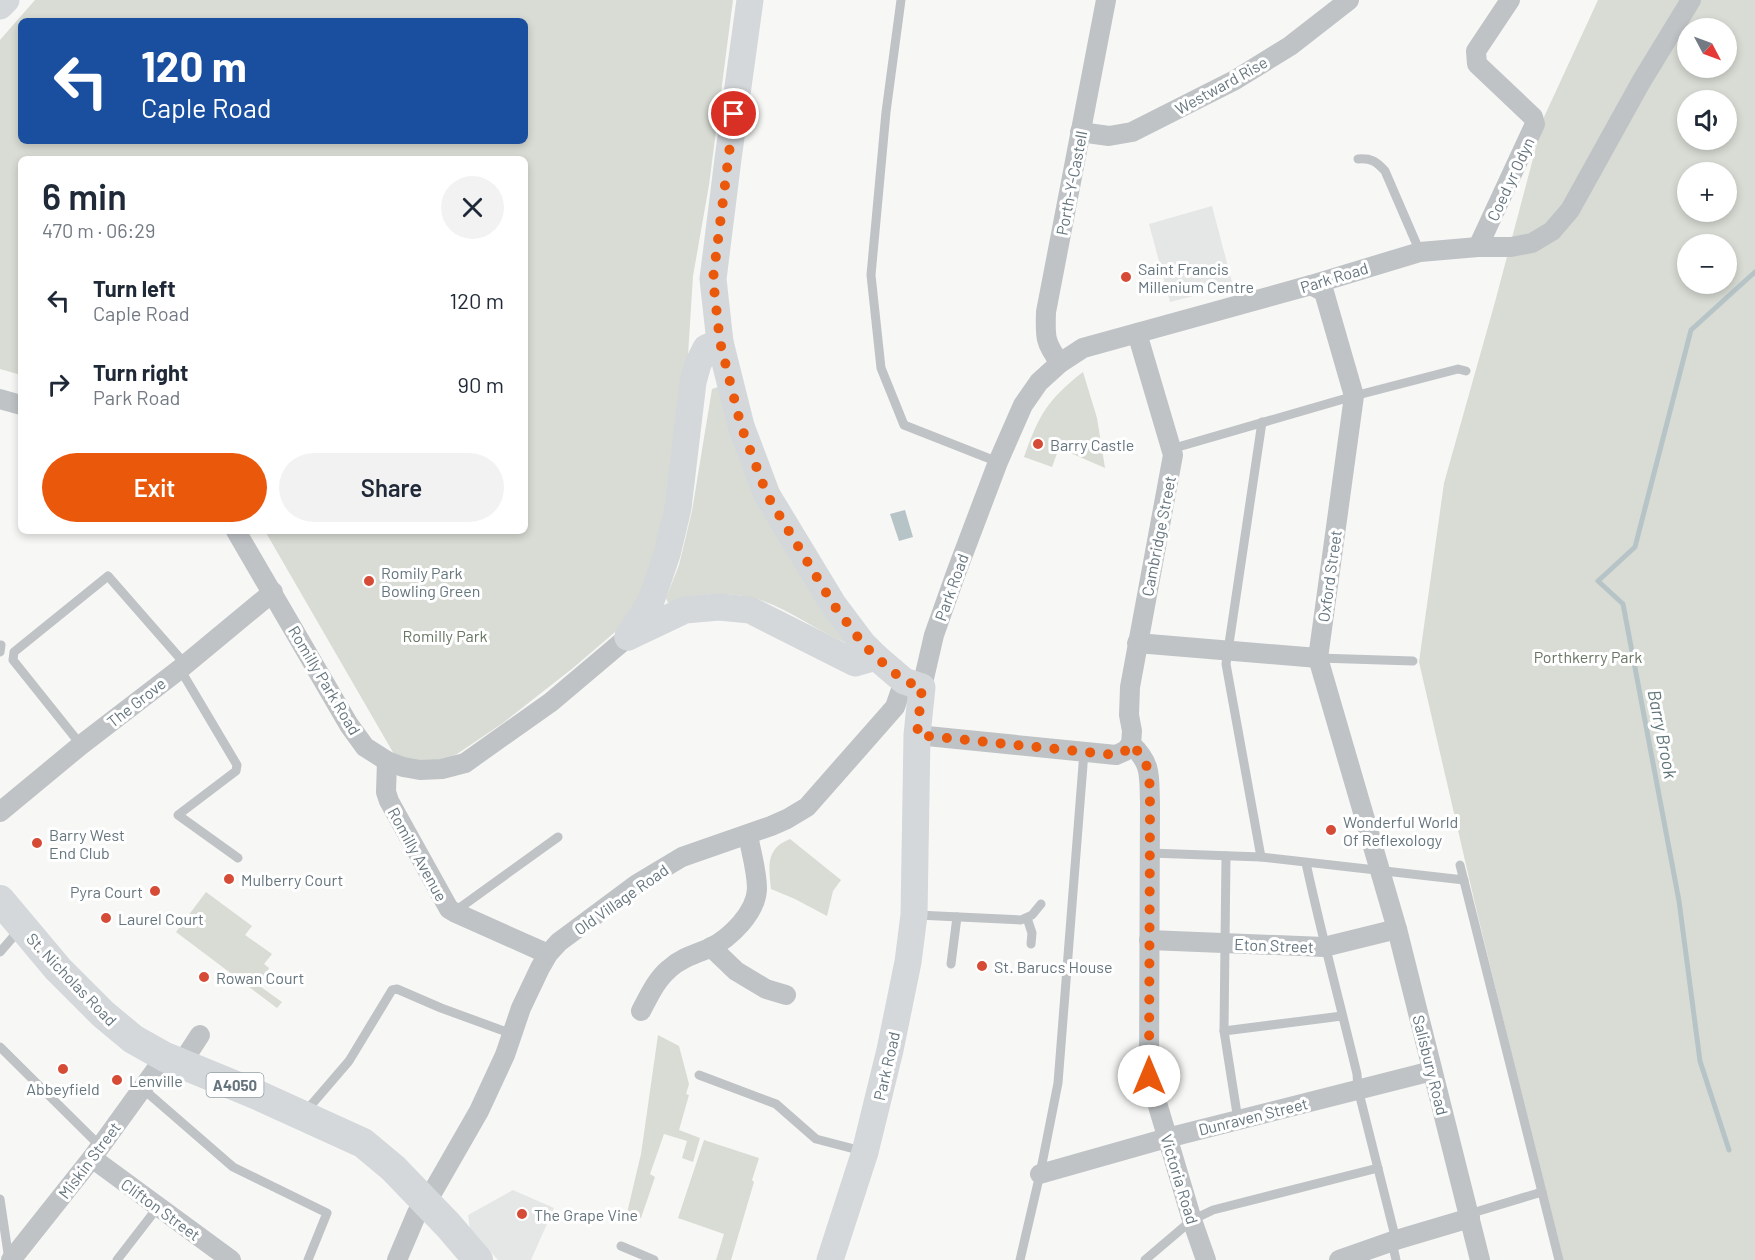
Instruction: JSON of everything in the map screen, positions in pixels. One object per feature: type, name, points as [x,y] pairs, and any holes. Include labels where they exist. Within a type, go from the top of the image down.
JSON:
[{"type":"main road","name":"St. Nicholas Road","points":[[0,900],[58,969],[102,1014],[133,1039],[173,1061],[243,1089],[363,1143],[388,1164],[478,1260]]},
{"type":"street","points":[[0,6],[6,0]]},
{"type":"street","points":[[750,0],[713,279],[720,342],[741,426],[767,495],[833,604],[863,644],[876,657],[913,684]]},
{"type":"street","name":"Porth-Y-Castell","points":[[1060,363],[1050,350],[1045,336],[1046,312],[1106,0]]},
{"type":"street","name":"Westward Rise","points":[[1080,132],[1108,136],[1132,132],[1235,80],[1290,46],[1348,0]]},
{"type":"street","name":"Coed yr Odyn","points":[[1478,247],[1535,124],[1533,117],[1477,64],[1476,51],[1510,0]]},
{"type":"street","name":"Park Road","points":[[830,1260],[865,1152],[890,1050],[908,962],[914,915],[917,735],[913,684],[934,635],[998,462],[1023,405],[1039,382],[1060,363],[1083,348],[1311,285],[1420,252],[1478,247],[1511,247],[1532,243],[1552,231],[1570,210],[1641,82],[1691,0]]},
{"type":"street","name":"Oxford Street","points":[[1311,285],[1324,292],[1354,396],[1318,658],[1380,871]]},
{"type":"street","name":"Cambridge Street","points":[[1131,744],[1130,687],[1173,455],[1137,333]]},
{"type":"street","name":"Romilly Park Road","points":[[628,637],[651,601],[667,554],[678,508],[693,382],[698,364],[706,348],[720,342]]},
{"type":"street","points":[[0,399],[18,404]]},
{"type":"street","name":"Romilly Park Road","points":[[238,534],[349,725],[365,747],[387,761],[403,767],[420,770],[442,769],[465,763],[551,702],[628,637],[685,610],[719,607],[750,610],[855,663],[876,657]]},
{"type":"street","name":"The Grove","points":[[0,812],[273,592]]},
{"type":"street","points":[[1137,643],[1318,658]]},
{"type":"street","name":"Old Village Road","points":[[397,1260],[417,1213],[432,1193],[479,1111],[505,1055],[521,1008],[548,954],[559,942],[637,884],[682,857],[788,819],[807,807],[913,684]]},
{"type":"street","points":[[917,735],[1116,755],[1125,751],[1131,744]]},
{"type":"street","name":"Victoria Road","points":[[1131,744],[1144,756],[1149,771],[1149,1076],[1206,1260]]},
{"type":"street","name":"Romilly Avenue","points":[[387,761],[386,792],[389,801],[449,909],[548,954]]},
{"type":"street","points":[[641,1011],[656,983],[667,970],[680,960],[711,947],[735,929],[754,904],[757,891],[756,878],[748,835]]},
{"type":"street","name":"Salisbury Road","points":[[1380,871],[1397,929],[1480,1260]]},
{"type":"street","name":"Eton Street","points":[[1149,940],[1324,947],[1397,929]]},
{"type":"street","points":[[711,947],[736,971],[766,989],[786,995]]},
{"type":"street","name":"Miskin Street","points":[[10,1260],[96,1152],[142,1088],[200,1035]]},
{"type":"street","name":"Dunraven Street","points":[[1040,1174],[1167,1138],[1432,1071]]},
{"type":"street","name":"Clifton Street","points":[[96,1152],[158,1207],[227,1259]]},
{"type":"street","points":[[1339,1260],[1395,1247],[1469,1216]]},
{"type":"lane","points":[[901,0],[886,112],[871,275],[881,368],[904,425],[998,462]]},
{"type":"lane","points":[[1358,159],[1370,158],[1385,171],[1420,252]]},
{"type":"lane","points":[[1171,448],[1354,396],[1458,369],[1466,371]]},
{"type":"lane","points":[[1261,857],[1226,664],[1262,422]]},
{"type":"lane","points":[[81,745],[13,660],[14,652],[108,576],[182,666],[237,765],[236,771],[178,815],[238,858]]},
{"type":"lane","points":[[1318,658],[1413,661]]},
{"type":"lane","points":[[1020,1260],[1058,1083],[1084,752]]},
{"type":"lane","points":[[454,912],[558,837]]},
{"type":"lane","points":[[1150,854],[1261,857],[1464,880]]},
{"type":"lane","points":[[1226,856],[1224,1031],[1239,1120]]},
{"type":"lane","points":[[1306,862],[1324,947],[1357,1074],[1358,1089],[1395,1247]]},
{"type":"lane","points":[[1460,865],[1559,1260]]},
{"type":"lane","points":[[914,915],[1022,920],[1041,904]]},
{"type":"lane","points":[[951,964],[957,917]]},
{"type":"lane","points":[[1027,918],[1032,933],[1031,944]]},
{"type":"lane","points":[[0,952],[22,926]]},
{"type":"lane","points":[[302,1115],[349,1061],[392,990],[397,989],[512,1034]]},
{"type":"lane","points":[[1224,1031],[1342,1016]]},
{"type":"lane","points":[[0,1047],[96,1152]]},
{"type":"lane","points":[[699,1075],[776,1104],[816,1139],[865,1152]]},
{"type":"lane","points":[[142,1088],[233,1167],[327,1213],[308,1260]]},
{"type":"lane","points":[[1145,1260],[1192,1220],[1213,1210],[1378,1168]]},
{"type":"lane","points":[[1469,1216],[1542,1192]]},
{"type":"lane","points":[[0,1199],[10,1260]]},
{"type":"lane","points":[[117,1260],[158,1207]]},
{"type":"lane","points":[[621,1246],[654,1260]]},
{"type":"shaded area","points":[[1212,206],[1233,286],[1170,302],[1149,224]]},
{"type":"shaded area","points":[[905,510],[913,537],[899,541],[890,514]]},
{"type":"shaded area","points":[[513,1190],[554,1208],[531,1260],[498,1260],[470,1229],[468,1215]]},
{"type":"green space","name":"Romilly Park","points":[[35,0],[733,0],[709,185],[693,276],[688,355],[658,561],[629,620],[503,723],[457,754],[428,767],[398,761],[267,534],[528,534],[528,156],[18,156],[18,374],[0,369],[0,40],[18,19],[18,144],[528,144],[528,18],[19,18]]},
{"type":"green space","name":"Porthkerry Park","points":[[1598,0],[1755,0],[1755,1260],[1562,1260],[1419,662],[1444,483],[1544,117]]},
{"type":"green space","points":[[1083,372],[1097,418],[1105,468],[1059,448],[1052,467],[1024,457],[1034,430],[1052,400]]},
{"type":"green space","points":[[718,387],[846,643],[778,607],[754,598],[711,594],[668,603],[666,598],[679,565],[692,511],[712,389]]},
{"type":"green space","points":[[790,839],[841,880],[833,891],[827,916],[771,889],[770,859],[772,853]]},
{"type":"green space","points":[[206,892],[252,926],[245,935],[272,954],[264,964],[269,968],[261,987],[282,1002],[277,1008],[176,932]]},
{"type":"green space","points":[[658,1035],[679,1046],[689,1084],[686,1094],[689,1095],[679,1130],[700,1138],[693,1162],[682,1158],[687,1141],[664,1134],[650,1174],[655,1177],[641,1218],[627,1213],[641,1154]]},
{"type":"green space","points":[[704,1140],[759,1158],[731,1260],[716,1260],[724,1234],[678,1218]]},
{"type":"waterway","name":"Barry Brook","points":[[1729,1150],[1700,1061],[1679,901],[1623,604],[1598,581],[1635,547],[1691,330],[1755,272]]},
{"type":"place","name":"Saint Francis Millenium Centre","points":[[1126,277]]},
{"type":"place","name":"Barry Castle","points":[[1038,444]]},
{"type":"place","name":"Romily Park Bowling Green","points":[[369,581]]},
{"type":"place","name":"Wonderful World Of Reflexology","points":[[1331,830]]},
{"type":"place","name":"Barry West End Club","points":[[37,843]]},
{"type":"place","name":"Mulberry Court","points":[[229,879]]},
{"type":"place","name":"Pyra Court","points":[[155,891]]},
{"type":"place","name":"Laurel Court","points":[[106,918]]},
{"type":"place","name":"St. Barucs House","points":[[982,966]]},
{"type":"place","name":"Rowan Court","points":[[204,977]]},
{"type":"place","name":"Abbeyfield","points":[[63,1069]]},
{"type":"place","name":"Lenville","points":[[117,1080]]},
{"type":"place","name":"The Grape Vine","points":[[522,1214]]},
{"type":"route","points":[[734,114],[713,279],[720,342],[741,426],[767,495],[833,604],[863,644],[876,657],[904,681],[922,687],[917,735],[1116,755],[1125,751],[1131,744],[1144,756],[1149,771],[1150,803],[1149,1076]]}]
